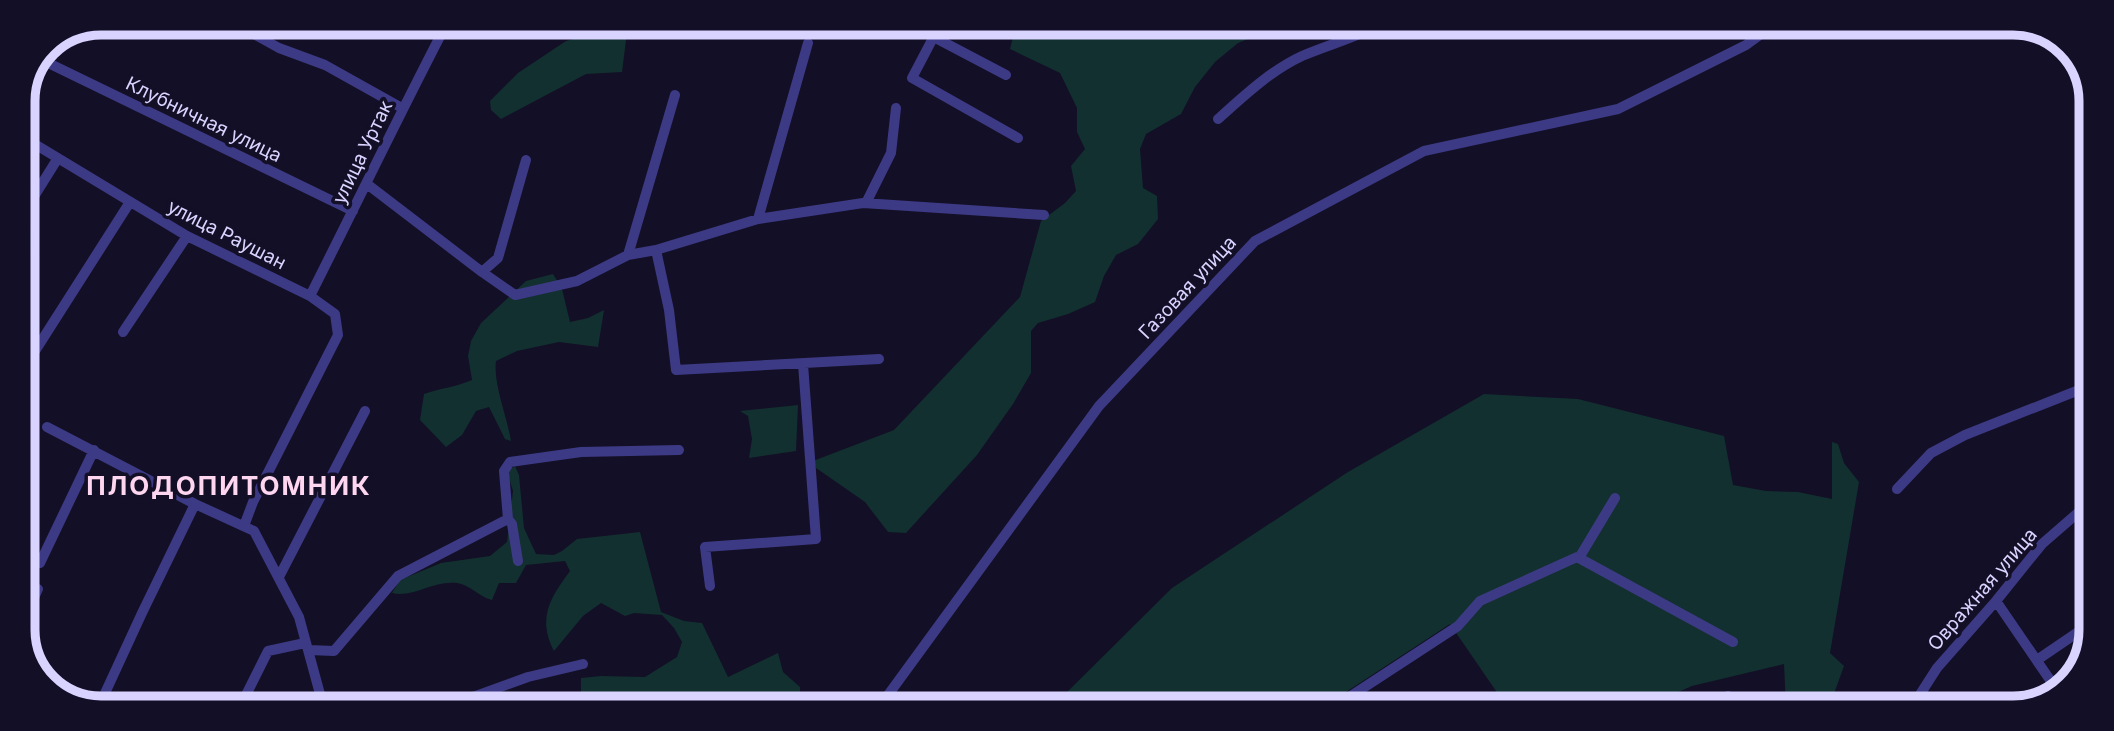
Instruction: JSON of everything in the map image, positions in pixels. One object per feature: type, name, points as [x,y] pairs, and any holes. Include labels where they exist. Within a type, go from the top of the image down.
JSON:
[{"type":"street","points":[[256,35],[279,48],[325,65],[402,108]]},
{"type":"street","name":"улица Уртак","points":[[310,296],[441,35]]},
{"type":"street","points":[[929,35],[1006,75]]},
{"type":"street","points":[[1218,118],[1276,71],[1304,56],[1360,35]]},
{"type":"street","name":"Газовая улица","points":[[887,696],[1099,406],[1255,241],[1424,152],[1618,109],[1746,45],[1760,35]]},
{"type":"street","points":[[933,37],[912,78],[1018,138]]},
{"type":"street","points":[[758,219],[808,43]]},
{"type":"street","name":"Клубничная улица","points":[[47,62],[353,211]]},
{"type":"street","points":[[628,254],[675,95]]},
{"type":"street","points":[[866,203],[891,153],[895,108]]},
{"type":"street","name":"улица Раушан","points":[[35,144],[187,236],[310,296],[335,314],[338,335],[253,502],[244,526]]},
{"type":"street","points":[[35,195],[58,158]]},
{"type":"street","points":[[482,272],[498,258],[526,160]]},
{"type":"street","points":[[367,184],[514,295],[577,281],[628,254],[656,250],[758,219],[866,203],[1044,215]]},
{"type":"street","points":[[35,351],[130,202]]},
{"type":"street","points":[[123,332],[187,236]]},
{"type":"street","points":[[656,250],[669,310],[676,370],[879,359]]},
{"type":"street","points":[[710,586],[705,547],[816,539],[803,364]]},
{"type":"street","points":[[1897,489],[1931,453],[1965,435],[2079,390]]},
{"type":"street","points":[[279,577],[365,411]]},
{"type":"street","points":[[47,427],[195,504],[254,531],[299,617],[321,696]]},
{"type":"street","points":[[40,563],[93,450]]},
{"type":"street","points":[[518,561],[512,524],[508,519],[504,471],[510,462],[581,452],[679,450]]},
{"type":"street","points":[[1579,558],[1615,498]]},
{"type":"street","points":[[104,696],[195,504]]},
{"type":"street","name":"Овражная улица","points":[[1919,696],[1937,668],[2042,544],[2079,512]]},
{"type":"street","points":[[246,696],[268,651],[307,646],[334,652],[398,576],[508,519]]},
{"type":"street","points":[[1351,696],[1458,626],[1480,601],[1577,557],[1733,642]]},
{"type":"street","points":[[35,596],[38,589]]},
{"type":"street","points":[[1996,601],[2052,683]]},
{"type":"street","points":[[2037,660],[2079,632]]},
{"type":"street","points":[[476,696],[528,677],[583,664]]},
{"type":"green space","points":[[588,35],[627,35],[622,72],[586,74],[501,119],[491,110],[490,101],[518,73],[566,41]]},
{"type":"green space","points":[[1014,35],[1258,35],[1238,43],[1215,62],[1195,87],[1181,114],[1146,134],[1140,149],[1143,188],[1157,196],[1158,219],[1138,244],[1116,255],[1104,276],[1095,302],[1038,323],[1031,331],[1031,373],[977,455],[906,533],[888,532],[865,502],[816,468],[813,461],[894,430],[1020,297],[1041,221],[1076,191],[1071,166],[1085,149],[1077,132],[1077,108],[1060,73],[1010,49]]},
{"type":"green space","points":[[553,274],[562,289],[570,322],[588,318],[604,310],[598,347],[559,342],[517,351],[496,361],[498,390],[511,441],[505,439],[489,407],[476,411],[462,435],[446,447],[420,420],[424,394],[472,380],[468,356],[471,341],[481,323],[526,281]]},
{"type":"green space","points":[[1484,394],[1578,399],[1724,436],[1733,485],[1766,491],[1798,492],[1832,499],[1832,442],[1838,444],[1844,463],[1859,482],[1830,653],[1844,666],[1833,696],[1785,696],[1784,664],[1692,686],[1669,696],[1499,696],[1450,624],[1340,696],[1063,696],[1172,588],[1348,472]]},
{"type":"green space","points":[[798,405],[796,451],[749,458],[752,439],[748,416],[740,411]]},
{"type":"green space","points":[[515,466],[519,475],[524,528],[536,554],[554,555],[577,539],[640,532],[661,612],[684,621],[702,623],[728,677],[778,653],[783,672],[800,687],[800,696],[582,696],[581,678],[645,677],[677,657],[682,642],[662,615],[634,613],[625,616],[601,603],[583,616],[554,651],[546,618],[552,599],[570,571],[565,561],[526,565],[516,583],[499,583],[492,600],[457,583],[440,584],[408,593],[392,593],[400,580],[441,563],[490,556],[507,542],[513,491],[507,472]]},
{"type":"district","name":"ПЛОДОПИТОМНИК","points":[[229,486]]}]
